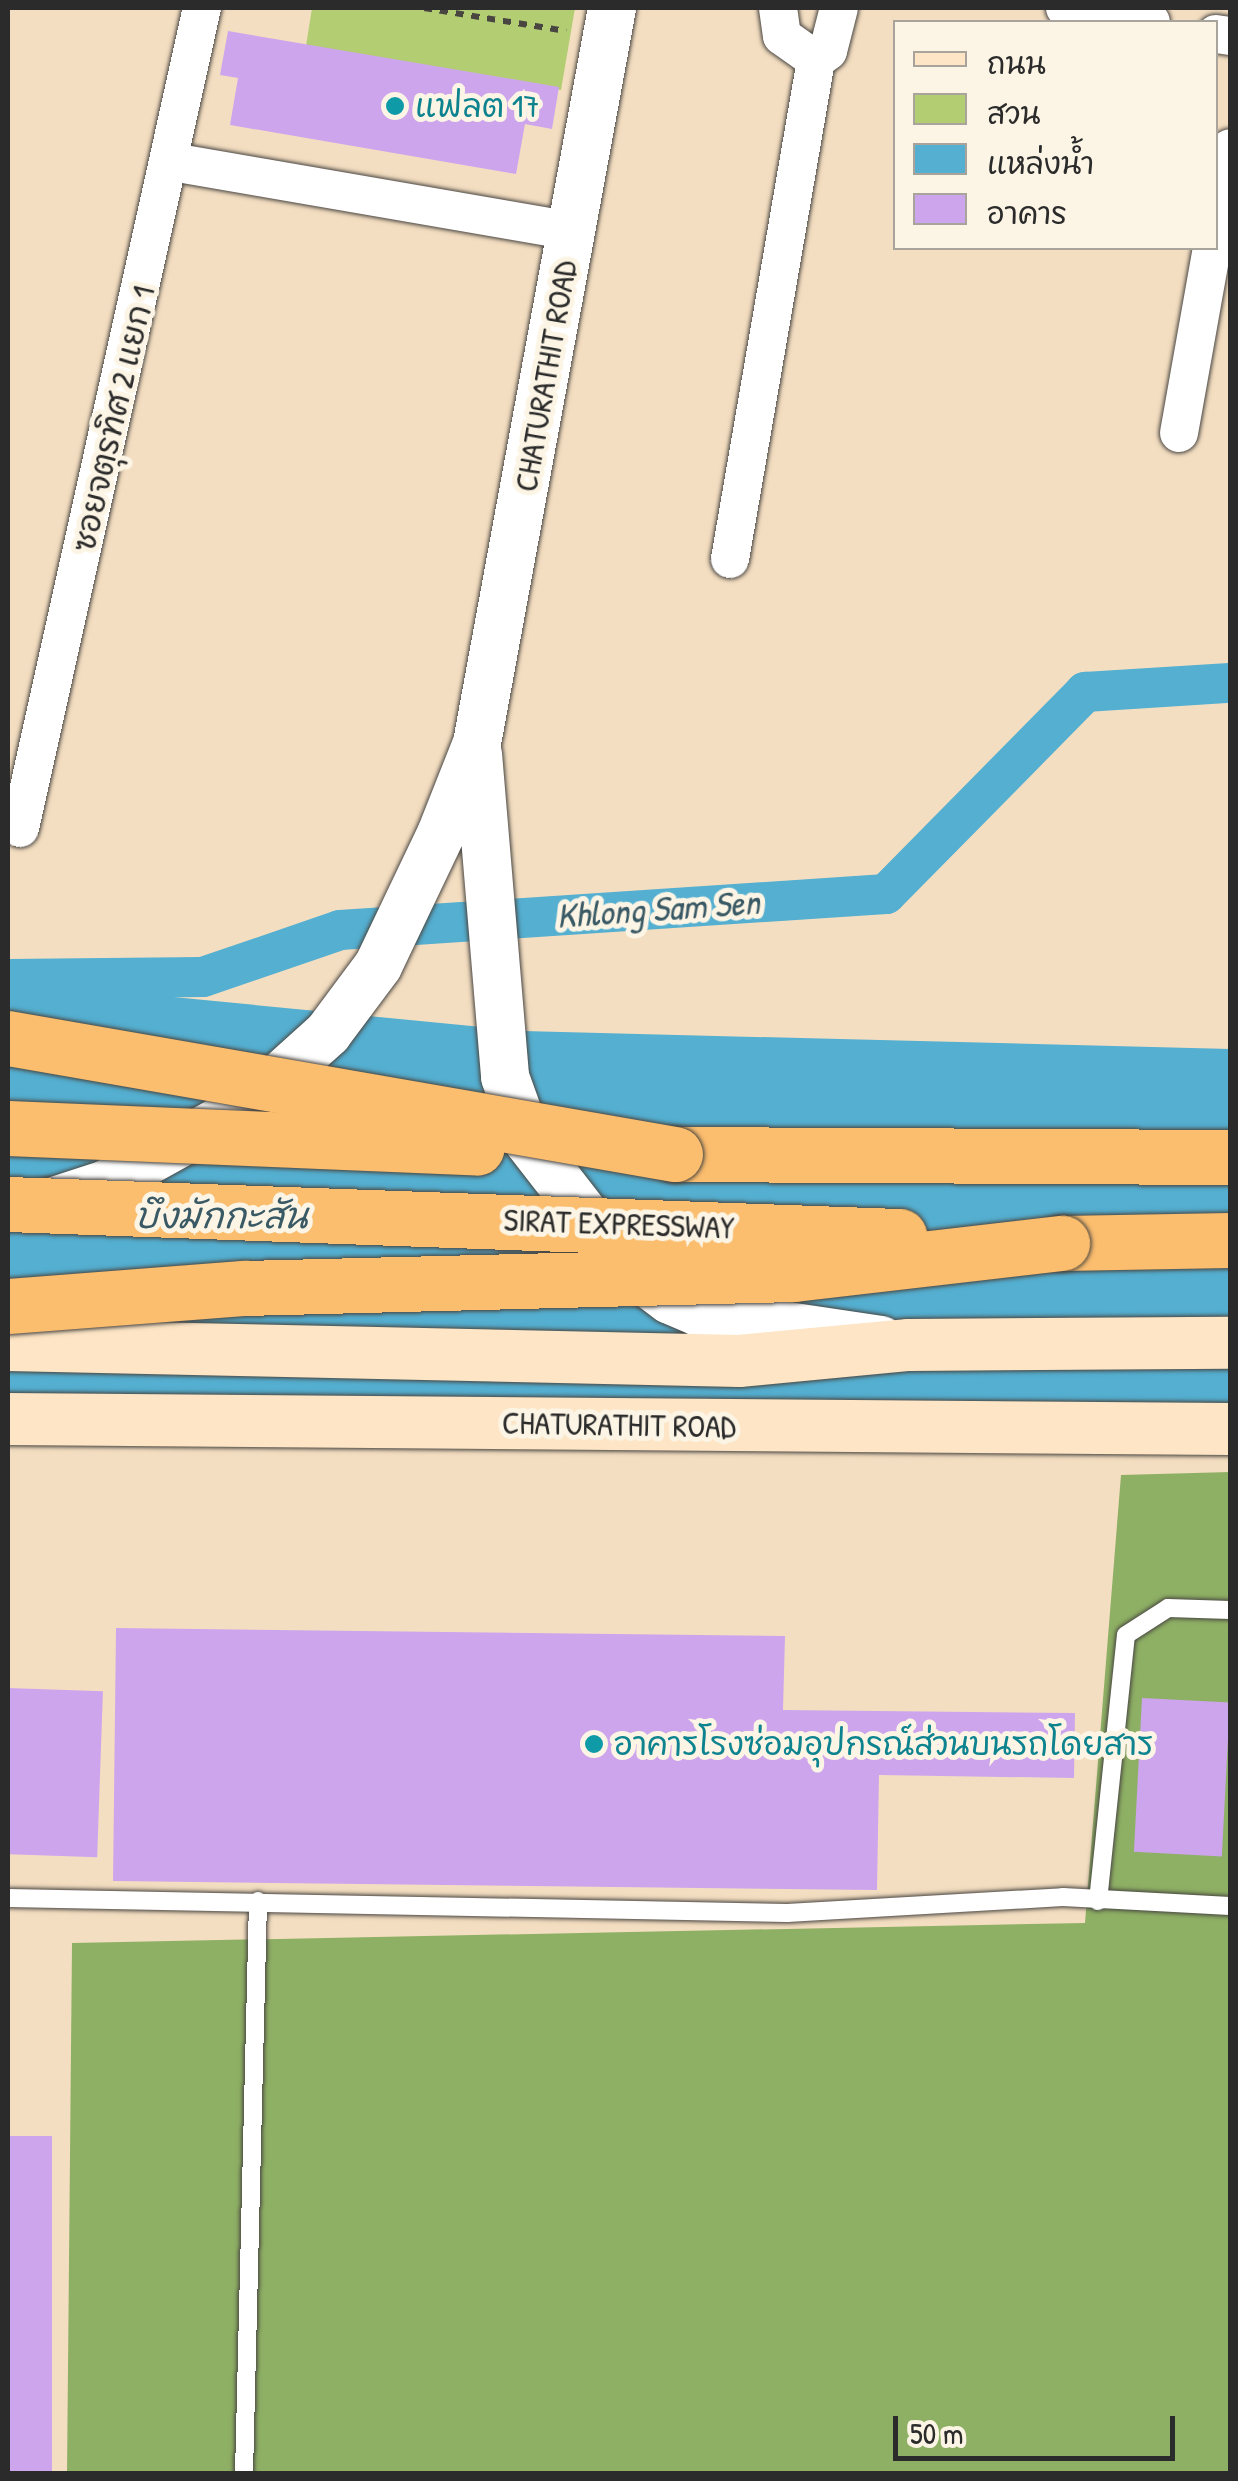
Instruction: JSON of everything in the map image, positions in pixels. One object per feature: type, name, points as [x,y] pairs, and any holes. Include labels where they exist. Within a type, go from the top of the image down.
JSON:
[{"type":"highway","points":[[8,1038],[675,1154]]},
{"type":"highway","points":[[8,1128],[675,1154],[1230,1157]]},
{"type":"highway","name":"SIRAT EXPRESSWAY","points":[[8,1206],[1062,1244],[1230,1240]]},
{"type":"highway","points":[[8,1306],[244,1288],[793,1274],[1062,1244]]},
{"type":"main road","name":"CHATURATHIT ROAD","points":[[8,1345],[739,1361],[909,1345],[1230,1343]]},
{"type":"main road","name":"CHATURATHIT ROAD","points":[[8,1419],[1230,1429]]},
{"type":"street","name":"ซอยจตุรทิศ 2 แยก 1","points":[[20,828],[172,162],[202,8]]},
{"type":"street","name":"CHATURATHIT ROAD","points":[[8,1206],[88,1190],[247,1106],[328,1034],[378,966],[477,743],[612,8]]},
{"type":"street","points":[[778,8],[782,36],[816,60]]},
{"type":"street","points":[[730,560],[816,60],[828,51],[839,8]]},
{"type":"street","points":[[1065,8],[1138,20]]},
{"type":"street","points":[[1218,218],[1230,148]]},
{"type":"street","points":[[172,162],[572,232]]},
{"type":"street","points":[[1179,433],[1212,250]]},
{"type":"street","name":"CHATURATHIT ROAD","points":[[477,743],[506,1077],[528,1142],[625,1266],[670,1300],[700,1313],[909,1345]]},
{"type":"lane","points":[[1098,1901],[1126,1635],[1168,1608],[1230,1610]]},
{"type":"lane","points":[[8,1898],[787,1913],[1098,1901],[1230,1906]]},
{"type":"lane","points":[[244,2474],[258,1902]]},
{"type":"path","points":[[424,8],[572,32]]},
{"type":"green space","points":[[312,8],[575,8],[561,90],[306,46]]},
{"type":"green space","points":[[1230,1472],[1230,2473],[67,2474],[72,1943],[1085,1923],[1121,1475]]},
{"type":"water","name":"บึงมักกะสัน","points":[[8,981],[523,1031],[1230,1049],[1230,1440],[8,1429]]},
{"type":"building","name":"แฟลต 17","points":[[228,31],[559,87],[552,129],[525,124],[516,174],[230,125],[238,78],[220,75]]},
{"type":"building","name":"อาคารโรงซ่อมอุปกรณ์ส่วนบนรถโดยสาร","points":[[116,1628],[785,1636],[783,1710],[1075,1713],[1074,1778],[879,1775],[877,1890],[113,1881]]},
{"type":"building","points":[[8,1688],[103,1691],[97,1857],[8,1854]]},
{"type":"building","points":[[1142,1698],[1230,1703],[1222,1856],[1134,1852]]},
{"type":"building","points":[[8,2136],[52,2136],[52,2474],[8,2474]]},
{"type":"waterway","name":"Khlong Sam Sen","points":[[8,979],[203,977],[340,930],[886,894],[1085,692],[1230,683]]},
{"type":"place","name":"แฟลต 17","points":[[395,106]]},
{"type":"place","name":"อาคารโรงซ่อมอุปกรณ์ส่วนบนรถโดยสาร","points":[[594,1744]]}]
